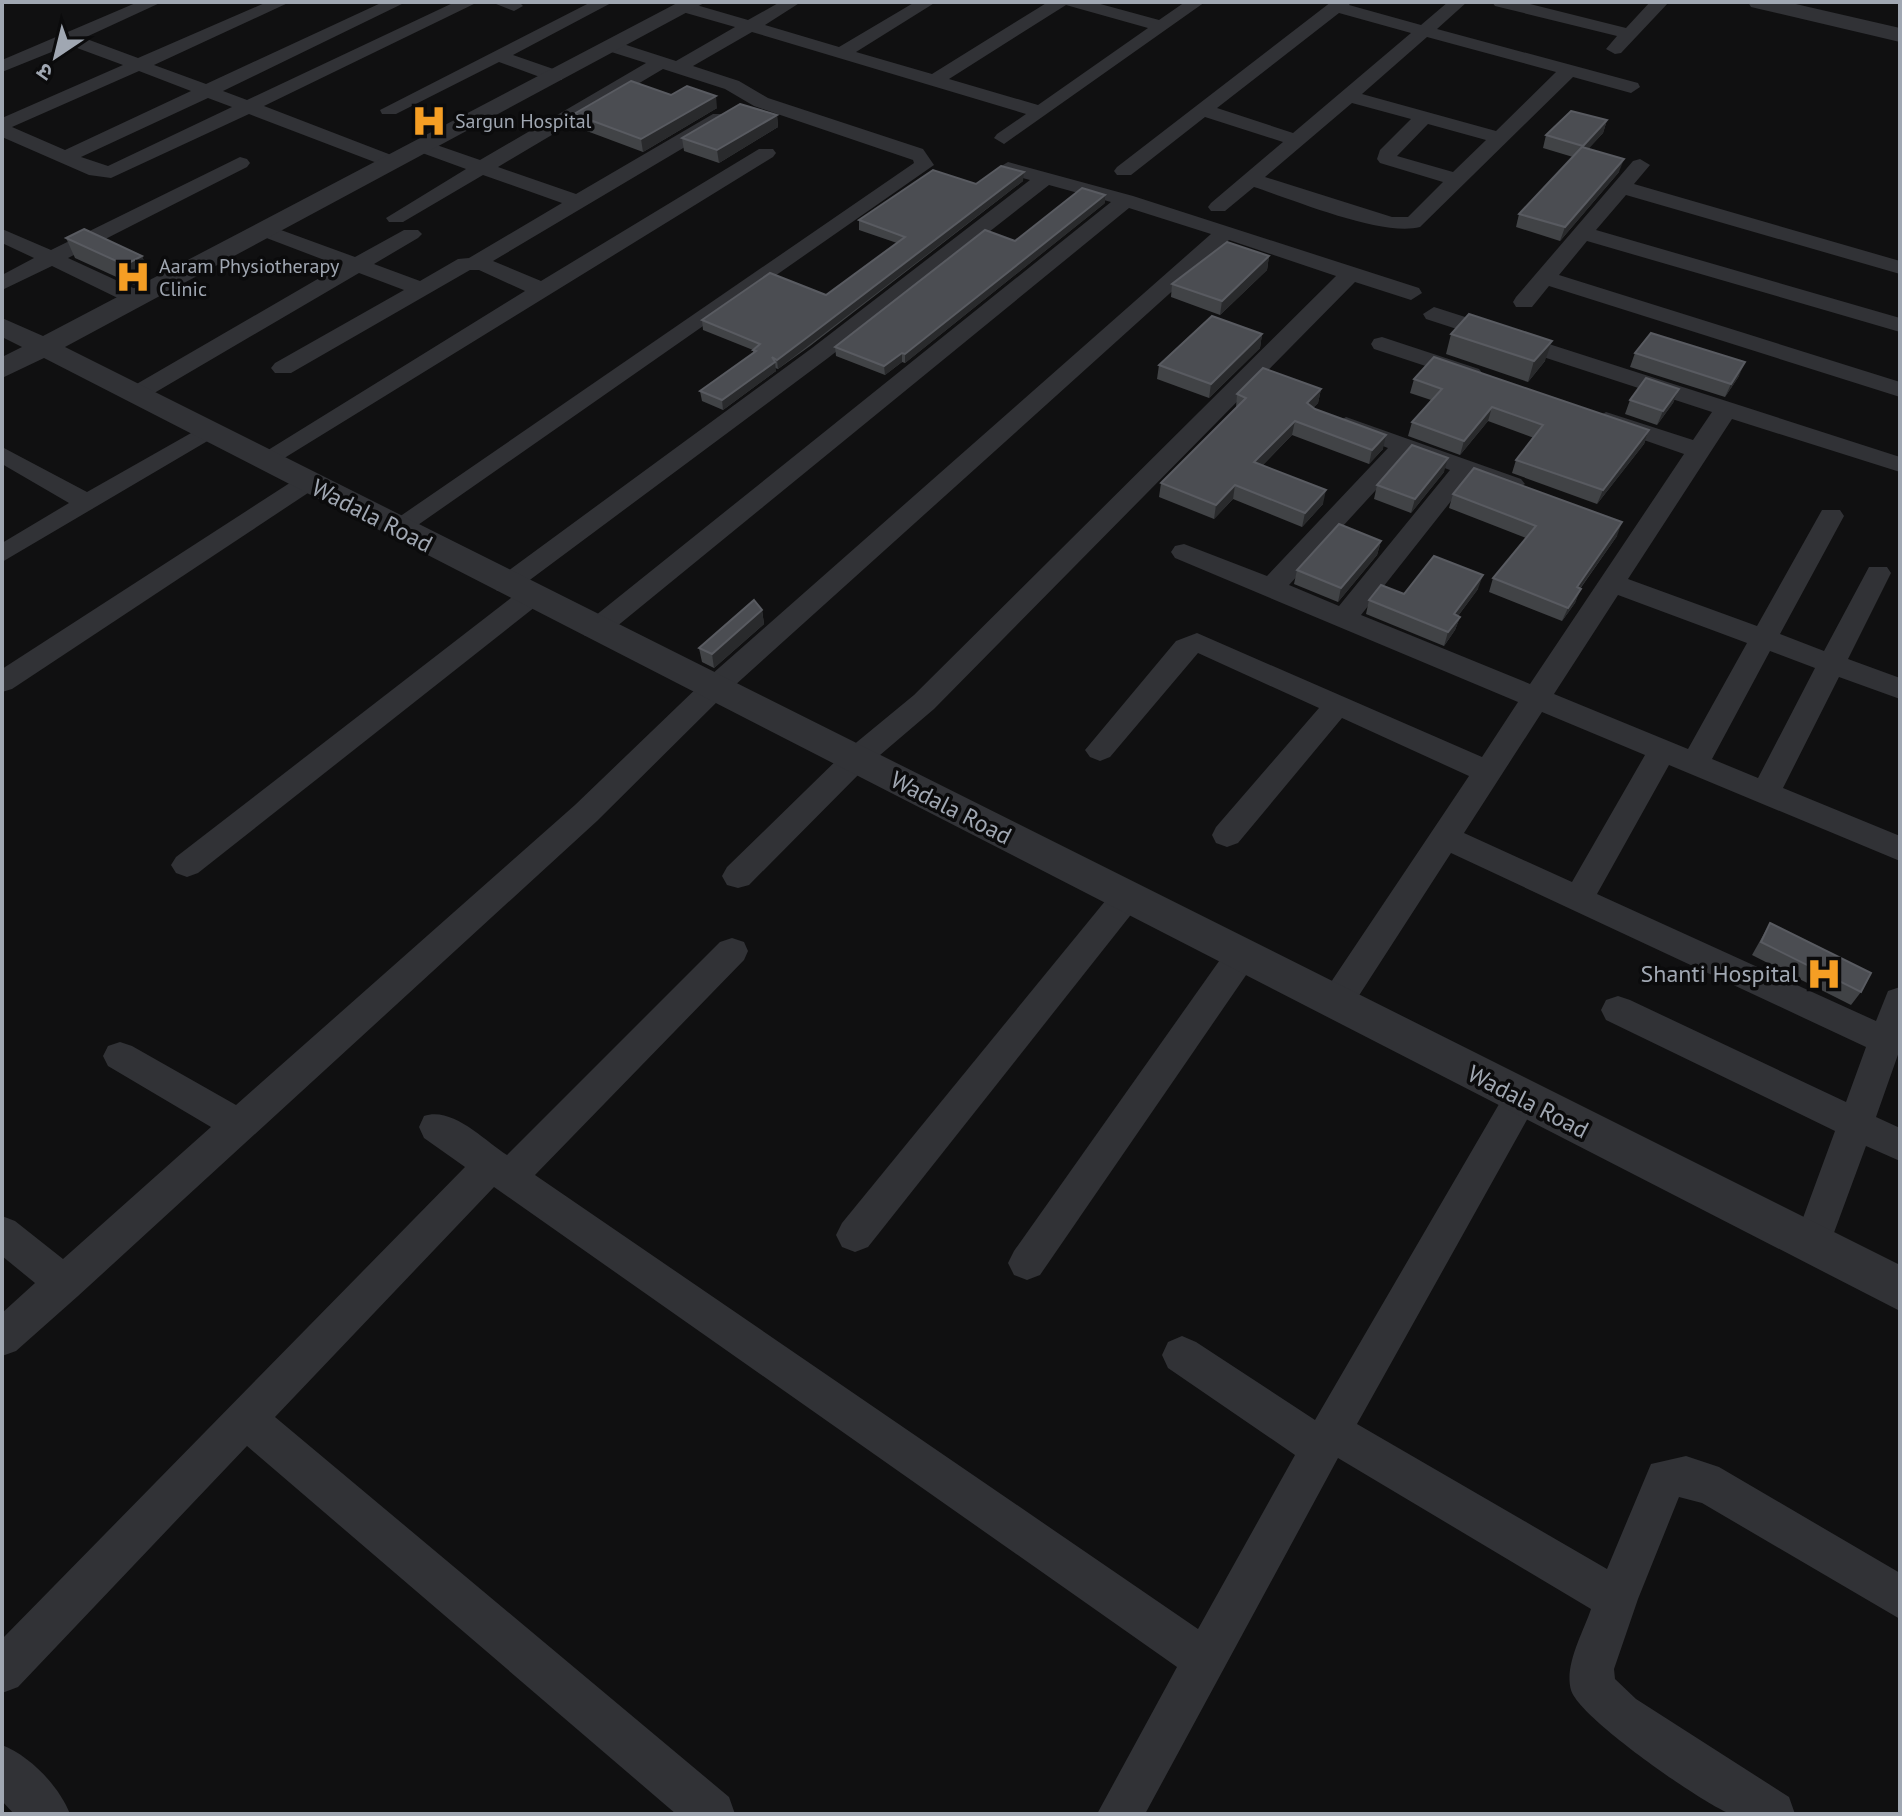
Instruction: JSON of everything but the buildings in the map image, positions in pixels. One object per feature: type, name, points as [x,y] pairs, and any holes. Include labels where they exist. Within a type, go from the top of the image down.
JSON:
[{"type":"street","points":[[111,2],[133,10]]},
{"type":"street","points":[[2,67],[153,2]]},
{"type":"street","points":[[2,128],[281,2]]},
{"type":"street","points":[[64,158],[397,2]]},
{"type":"street","points":[[2,128],[96,171],[111,172],[469,2]]},
{"type":"street","points":[[389,110],[604,2]]},
{"type":"street","points":[[136,394],[357,267],[403,226],[481,168],[792,2]]},
{"type":"street","points":[[843,52],[927,2]]},
{"type":"street","points":[[935,80],[1060,2]]},
{"type":"street","points":[[1073,2],[1161,26]]},
{"type":"street","points":[[1004,138],[1196,2]]},
{"type":"street","points":[[1218,207],[1458,2]]},
{"type":"street","points":[[1501,2],[1542,6],[1630,34]]},
{"type":"street","points":[[1614,51],[1660,2]]},
{"type":"street","points":[[1759,2],[1792,6],[1900,35]]},
{"type":"street","points":[[1124,171],[1339,4],[1425,31],[1631,87]]},
{"type":"street","points":[[2,369],[690,5],[749,26],[1040,112]]},
{"type":"street","points":[[71,39],[392,162]]},
{"type":"street","points":[[396,528],[924,165],[922,157],[916,153],[754,98],[732,85],[611,46]]},
{"type":"street","points":[[496,55],[555,76]]},
{"type":"street","points":[[1250,179],[1401,226],[1413,223],[1569,70]]},
{"type":"street","points":[[1349,96],[1501,138]]},
{"type":"street","points":[[283,368],[458,267],[475,263],[754,98]]},
{"type":"street","points":[[1202,110],[1297,140]]},
{"type":"street","points":[[1424,117],[1387,154],[1387,159],[1458,180]]},
{"type":"street","points":[[421,146],[578,202]]},
{"type":"street","points":[[264,460],[766,153]]},
{"type":"street","points":[[2,283],[240,163]]},
{"type":"street","points":[[1524,302],[1640,165]]},
{"type":"street","points":[[1008,168],[1126,200],[1411,293]]},
{"type":"street","points":[[187,865],[518,591],[1046,178]]},
{"type":"street","points":[[1621,187],[1900,268]]},
{"type":"street","points":[[595,630],[1126,200]]},
{"type":"street","points":[[263,230],[420,289]]},
{"type":"street","points":[[2,1338],[586,813],[713,689],[1226,232]]},
{"type":"street","points":[[1584,233],[1900,325]]},
{"type":"street","points":[[2,235],[136,298]]},
{"type":"street","points":[[475,263],[542,290]]},
{"type":"street","points":[[738,876],[856,759],[924,702],[1350,274]]},
{"type":"street","points":[[1547,278],[1900,390]]},
{"type":"street","points":[[1434,314],[1900,465]]},
{"type":"street","name":"Wadala Road","points":[[2,326],[518,591],[856,759],[1900,1289]]},
{"type":"street","points":[[1382,344],[1487,379]]},
{"type":"street","points":[[1335,1004],[1726,409]]},
{"type":"street","points":[[1577,410],[1698,450]]},
{"type":"street","points":[[1321,415],[1539,494]]},
{"type":"street","points":[[2,554],[207,431]]},
{"type":"street","points":[[1270,589],[1404,445]]},
{"type":"street","points":[[2,454],[87,503]]},
{"type":"street","points":[[1343,619],[1465,467]]},
{"type":"street","points":[[2,682],[308,482]]},
{"type":"street","points":[[1694,765],[1831,516]]},
{"type":"street","points":[[1613,522],[1643,533]]},
{"type":"street","points":[[1184,552],[1900,849]]},
{"type":"street","points":[[1765,793],[1878,573]]},
{"type":"street","points":[[1610,582],[1900,689]]},
{"type":"street","points":[[1100,750],[1186,648],[1197,642],[1486,771]]},
{"type":"street","points":[[1227,835],[1338,704]]},
{"type":"street","points":[[1578,899],[1662,752]]},
{"type":"street","points":[[1444,837],[1886,1041]]},
{"type":"street","points":[[855,1235],[1126,898]]},
{"type":"street","points":[[2,1671],[245,1418],[732,951]]},
{"type":"street","points":[[1027,1263],[1241,956]]},
{"type":"street","points":[[1812,1245],[1900,1001]]},
{"type":"street","points":[[1618,1010],[1900,1145]]},
{"type":"street","points":[[120,1056],[237,1124]]},
{"type":"street","points":[[1120,1814],[1326,1440],[1521,1098]]},
{"type":"street","points":[[437,1127],[1205,1660]]},
{"type":"street","points":[[2,1233],[65,1284]]},
{"type":"street","points":[[1182,1355],[1326,1440],[1616,1599]]},
{"type":"street","points":[[245,1418],[712,1814]]},
{"type":"street","points":[[1772,1814],[1620,1715],[1593,1689],[1592,1669],[1616,1599],[1666,1479],[1679,1475],[1692,1476],[1717,1488],[1900,1597]]},
{"type":"street","points":[[2,1768],[47,1814]]},
{"type":"place","name":"Sargun Hospital","points":[[429,121]]},
{"type":"place","name":"Aaram Physiotherapy Clinic","points":[[133,277]]},
{"type":"place","name":"Shanti Hospital","points":[[1824,974]]}]
